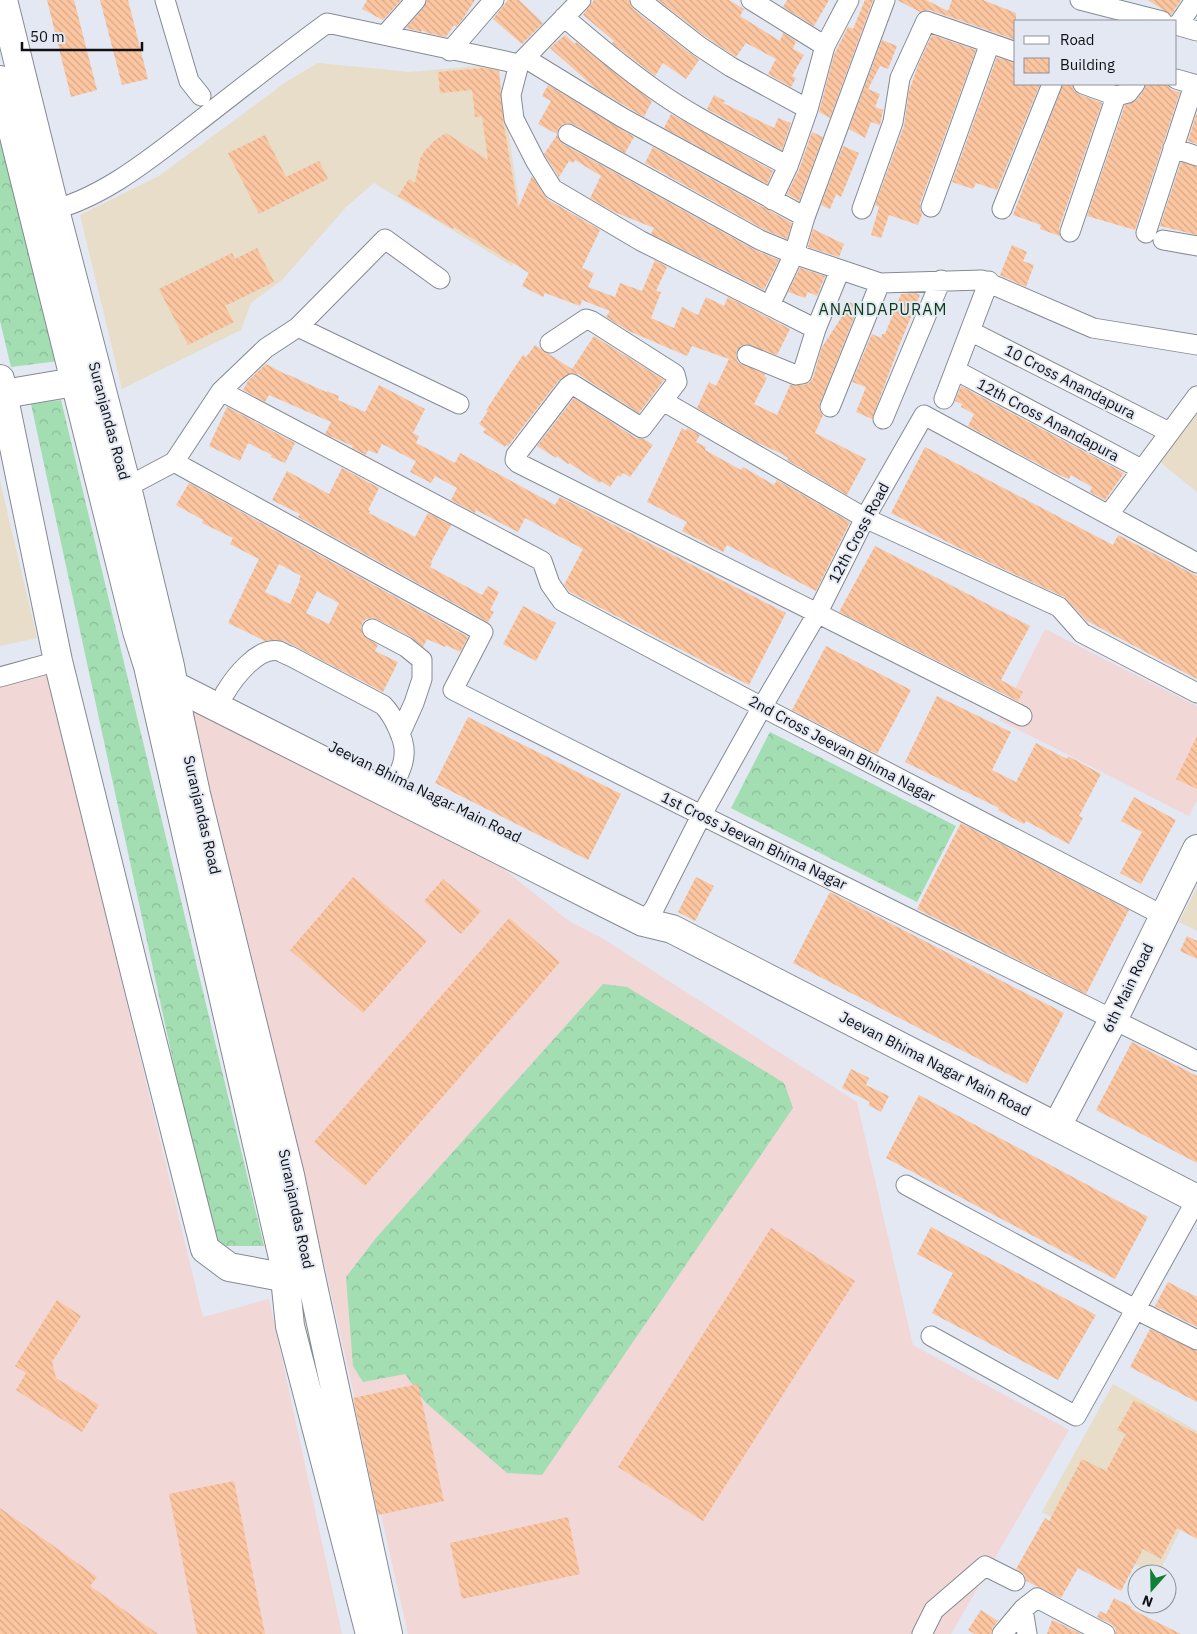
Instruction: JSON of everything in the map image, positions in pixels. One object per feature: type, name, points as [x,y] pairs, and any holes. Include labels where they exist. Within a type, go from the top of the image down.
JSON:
[{"type":"main road","name":"Suranjandas Road","points":[[3,0],[44,213],[87,380],[137,631],[160,675]]},
{"type":"main road","name":"Suranjandas Road","points":[[0,80],[44,213]]},
{"type":"main road","name":"Suranjandas Road","points":[[87,380],[126,487],[160,675],[281,1248],[297,1273],[388,1634]]},
{"type":"main road","points":[[87,380],[2,387],[58,661],[205,1249],[229,1267],[277,1276],[297,1273]]},
{"type":"main road","name":"Jeevan Bhima Nagar Main Road","points":[[160,675],[225,693],[561,860],[672,929],[1197,1199]]},
{"type":"main road","name":"Jeevan Bhima Nagar Main Road","points":[[160,675],[649,915]]},
{"type":"main road","name":"6th Main Road","points":[[1057,1126],[1113,1020],[1164,916],[1194,864]]},
{"type":"main road","name":"Suranjandas Road","points":[[297,1273],[290,1326],[370,1634]]},
{"type":"street","points":[[165,0],[189,81],[201,96]]},
{"type":"street","points":[[385,35],[416,0]]},
{"type":"street","points":[[450,50],[494,0]]},
{"type":"street","points":[[581,0],[522,61],[511,95],[514,119],[536,162],[553,188],[641,241],[816,329]]},
{"type":"street","points":[[640,0],[699,46],[731,68],[808,109]]},
{"type":"street","points":[[751,0],[825,46]]},
{"type":"street","points":[[772,200],[788,166],[808,109],[825,46],[849,0]]},
{"type":"street","points":[[770,305],[794,254],[805,217],[884,0]]},
{"type":"street","points":[[1176,20],[1195,0]]},
{"type":"street","points":[[1090,1],[1158,20]]},
{"type":"street","points":[[564,17],[655,90],[788,166]]},
{"type":"street","points":[[862,210],[893,122],[900,78],[926,21],[1014,51]]},
{"type":"street","points":[[44,213],[91,196],[145,163],[327,23],[450,50],[522,61],[805,217]]},
{"type":"street","points":[[1177,25],[1197,31]]},
{"type":"street","points":[[931,207],[990,43]]},
{"type":"street","points":[[1177,79],[1195,85],[1173,148],[1154,236],[1197,246]]},
{"type":"street","points":[[1002,209],[1052,85]]},
{"type":"street","points":[[1086,85],[1116,96],[1128,93],[1134,85]]},
{"type":"street","points":[[1070,232],[1116,96]]},
{"type":"street","points":[[568,134],[760,240],[840,270],[880,283],[982,280],[1093,328],[1197,345]]},
{"type":"street","points":[[1173,148],[1197,156]]},
{"type":"street","points":[[126,487],[174,462],[221,391],[266,348],[298,327],[386,239],[440,279]]},
{"type":"street","points":[[747,355],[796,375],[802,374],[816,329],[840,270]]},
{"type":"street","points":[[883,419],[941,280]]},
{"type":"street","points":[[944,399],[989,282]]},
{"type":"street","points":[[830,406],[880,283]]},
{"type":"street","points":[[550,343],[586,319],[675,374],[677,382],[642,428],[572,384],[516,455],[515,460],[518,463],[1022,716]]},
{"type":"street","points":[[298,327],[459,404]]},
{"type":"street","name":"10 Cross Anandapura","points":[[970,331],[1170,432]]},
{"type":"street","name":"12th Cross Anandapura","points":[[955,370],[1141,470]]},
{"type":"street","name":"2nd Cross Jeevan Bhima Nagar","points":[[221,391],[542,561],[550,584],[562,601],[1164,916]]},
{"type":"street","points":[[1109,514],[1197,396]]},
{"type":"street","points":[[663,401],[865,518],[1059,607],[1082,633],[1197,693]]},
{"type":"street","name":"12th Cross Road","points":[[649,915],[701,816],[817,614],[865,518],[924,415],[1197,563]]},
{"type":"street","name":"1st Cross Jeevan Bhima Nagar","points":[[174,462],[483,632],[453,690],[701,816],[1197,1061]]},
{"type":"street","points":[[372,629],[406,647],[422,660],[422,679],[400,734]]},
{"type":"street","points":[[225,693],[236,676],[250,663],[264,652],[278,651],[383,705],[388,710],[400,734],[405,754],[398,778]]},
{"type":"street","points":[[0,678],[58,661]]},
{"type":"street","points":[[906,1185],[1135,1309],[1197,1340]]},
{"type":"street","points":[[932,1336],[1076,1416],[1197,1199]]},
{"type":"street","points":[[922,1634],[934,1610],[985,1566],[1015,1581]]},
{"type":"street","points":[[1002,1634],[1030,1604]]},
{"type":"street","points":[[1027,1634],[1030,1604]]},
{"type":"street","points":[[1030,1604],[1105,1634]]},
{"type":"shaded area","points":[[318,63],[410,72],[498,64],[523,228],[512,266],[374,183],[347,206],[283,279],[251,303],[241,330],[122,389],[80,215],[159,176],[286,82]]},
{"type":"shaded area","points":[[1197,402],[1197,492],[1155,458]]},
{"type":"shaded area","points":[[0,481],[37,638],[0,646]]},
{"type":"shaded area","points":[[1045,629],[1197,706],[1197,801],[1189,816],[999,720]]},
{"type":"shaded area","points":[[47,674],[203,1317],[269,1299],[342,1634],[0,1634],[0,687]]},
{"type":"shaded area","points":[[197,708],[500,866],[569,921],[602,938],[857,1102],[913,1345],[1069,1430],[951,1634],[408,1634],[328,1280],[191,715]]},
{"type":"shaded area","points":[[1197,887],[1197,931],[1179,922]]},
{"type":"shaded area","points":[[1113,1384],[1197,1431],[1197,1498],[1163,1564],[1134,1564],[1042,1512]]},
{"type":"green space","points":[[0,132],[58,361],[11,367],[0,321]]},
{"type":"green space","points":[[61,400],[264,1246],[213,1246],[31,404]]},
{"type":"green space","points":[[770,732],[956,826],[917,902],[731,808]]},
{"type":"green space","points":[[603,984],[627,987],[784,1083],[793,1108],[542,1475],[507,1473],[425,1402],[405,1374],[363,1382],[353,1366],[346,1277],[376,1238]]},
{"type":"building","points":[[47,0],[74,0],[97,90],[71,97]]},
{"type":"building","points":[[100,0],[128,0],[148,79],[122,85]]},
{"type":"building","points":[[367,0],[401,0],[383,20],[362,9]]},
{"type":"building","points":[[427,0],[475,0],[462,20],[456,27],[454,25],[446,37],[422,30],[421,32],[406,28],[424,7]]},
{"type":"building","points":[[508,0],[519,0],[543,23],[522,44],[493,19]]},
{"type":"building","points":[[594,0],[629,0],[633,9],[699,60],[686,79],[663,63],[655,76],[612,43],[614,41],[583,15]]},
{"type":"building","points":[[658,0],[729,0],[744,9],[740,16],[780,41],[783,33],[796,41],[793,49],[804,55],[792,76],[796,78],[791,87],[768,74],[776,59],[746,43],[736,57],[706,37]]},
{"type":"building","points":[[787,0],[829,0],[814,26],[783,7]]},
{"type":"building","points":[[865,0],[873,0],[830,118],[819,112],[834,55],[848,27],[853,29]]},
{"type":"building","points":[[897,0],[926,0],[948,11],[952,0],[983,0],[1016,13],[1014,39],[930,10],[920,12]]},
{"type":"building","points":[[1148,0],[1181,0],[1171,15]]},
{"type":"building","points":[[565,35],[652,101],[644,117],[595,88],[550,48]]},
{"type":"building","points":[[932,35],[976,50],[920,203],[922,214],[918,225],[889,215],[881,238],[871,235],[879,207],[875,205],[904,126],[909,91]]},
{"type":"building","points":[[882,40],[897,46],[888,69],[880,66],[868,89],[880,94],[875,107],[883,110],[880,125],[871,122],[865,138],[849,129]]},
{"type":"building","points":[[997,57],[1014,62],[1014,85],[1040,85],[997,190],[976,183],[973,189],[952,182]]},
{"type":"building","points":[[483,68],[499,71],[503,120],[518,208],[532,176],[547,199],[600,230],[582,268],[594,273],[588,287],[615,297],[620,283],[642,291],[655,260],[667,267],[656,291],[661,292],[651,318],[674,328],[682,307],[698,315],[706,297],[724,306],[728,297],[790,329],[777,355],[746,344],[737,350],[738,362],[765,374],[764,376],[767,378],[754,404],[777,415],[790,385],[804,385],[813,378],[822,347],[847,309],[849,302],[859,305],[820,403],[819,409],[823,415],[815,433],[866,459],[847,495],[787,460],[788,458],[780,453],[756,442],[697,408],[709,382],[716,386],[729,359],[692,346],[687,356],[629,331],[606,317],[610,311],[582,300],[580,306],[545,293],[543,297],[522,286],[529,273],[454,227],[453,229],[398,196],[409,179],[415,183],[420,159],[424,152],[434,141],[446,133],[488,160],[482,116],[475,117],[472,90],[440,93],[438,72]]},
{"type":"building","points":[[548,85],[634,137],[625,153],[573,124],[567,123],[562,125],[558,129],[557,134],[538,124],[551,101],[542,96]]},
{"type":"building","points":[[1063,85],[1072,85],[1074,91],[1102,103],[1059,228],[1060,236],[1040,229],[1041,225],[1013,215]]},
{"type":"building","points":[[1146,85],[1167,85],[1172,90],[1180,92],[1135,230],[1087,216],[1125,105],[1137,100]]},
{"type":"building","points":[[714,95],[725,101],[723,103],[774,128],[778,118],[791,123],[782,150],[707,109]]},
{"type":"building","points":[[1197,112],[1197,144],[1188,141]]},
{"type":"building","points":[[671,114],[773,171],[767,184],[664,128]]},
{"type":"building","points":[[812,132],[823,137],[799,201],[787,194],[799,170]]},
{"type":"building","points":[[265,135],[286,177],[319,161],[328,179],[259,214],[228,153]]},
{"type":"building","points":[[557,135],[563,144],[755,250],[779,260],[764,290],[651,234],[654,228],[612,211],[590,198],[601,176],[575,160],[573,163],[569,161],[559,177],[544,154]]},
{"type":"building","points":[[843,146],[859,153],[841,197],[836,194],[830,209],[821,205]]},
{"type":"building","points":[[653,147],[792,223],[787,239],[765,230],[645,163]]},
{"type":"building","points":[[1181,162],[1197,167],[1197,235],[1160,226]]},
{"type":"building","points":[[813,229],[844,244],[839,257],[808,247]]},
{"type":"building","points":[[1012,245],[1027,252],[1023,261],[1034,265],[1026,287],[1000,275]]},
{"type":"building","points":[[257,248],[274,282],[225,306],[234,322],[188,345],[159,289],[232,253],[235,259]]},
{"type":"building","points":[[800,268],[825,276],[817,296],[808,292],[805,298],[788,292]]},
{"type":"building","points":[[915,293],[920,295],[872,419],[856,412],[866,387],[852,382],[872,334],[881,338],[882,334],[885,334],[901,294]]},
{"type":"building","points":[[594,336],[664,380],[639,413],[578,374],[571,373],[559,380],[508,446],[506,445],[505,447],[483,432],[486,429],[479,424],[488,411],[486,410],[523,355],[526,357],[535,345],[572,369]]},
{"type":"building","points":[[266,364],[287,375],[339,396],[338,400],[365,412],[379,385],[425,409],[413,433],[419,436],[416,443],[455,463],[460,453],[555,505],[560,497],[786,613],[749,685],[570,592],[564,585],[583,549],[525,518],[518,532],[476,510],[475,513],[451,500],[457,488],[435,476],[431,483],[410,472],[416,461],[382,444],[377,454],[368,450],[366,455],[352,448],[353,446],[325,434],[331,422],[269,395],[265,402],[243,390],[248,381]]},
{"type":"building","points":[[961,386],[1124,473],[1105,500],[1090,492],[1092,487],[1071,475],[1069,479],[1057,474],[968,426],[974,414],[961,407],[962,404],[955,401]]},
{"type":"building","points":[[574,398],[636,438],[644,439],[653,445],[630,477],[623,473],[620,477],[618,475],[610,487],[537,446]]},
{"type":"building","points":[[227,407],[295,443],[285,463],[248,443],[240,461],[209,446]]},
{"type":"building","points":[[682,428],[686,431],[687,428],[700,435],[696,442],[706,447],[705,450],[741,470],[743,467],[774,485],[777,480],[850,522],[816,591],[727,545],[723,552],[682,531],[687,522],[647,502]]},
{"type":"building","points":[[925,447],[1113,545],[1118,535],[1197,576],[1197,679],[1087,621],[1064,597],[967,552],[891,513]]},
{"type":"building","points":[[342,468],[379,488],[368,510],[370,511],[369,513],[415,537],[428,513],[451,525],[430,567],[482,595],[488,586],[499,592],[490,610],[494,612],[488,622],[298,517],[300,514],[272,500],[287,471],[329,494]]},
{"type":"building","points":[[189,483],[468,637],[460,652],[427,639],[423,647],[411,637],[377,619],[366,619],[362,623],[363,635],[378,645],[375,651],[398,662],[383,692],[285,641],[265,641],[228,623],[259,559],[230,544],[233,538],[202,523],[203,520],[176,505]],"holes":[[[279,564],[301,576],[290,604],[265,592]],[[317,591],[339,603],[329,624],[306,613]]]},
{"type":"building","points":[[875,546],[1030,626],[1001,680],[1023,692],[1018,701],[839,612]]},
{"type":"building","points":[[523,606],[556,623],[536,661],[503,644]]},
{"type":"building","points":[[826,646],[911,690],[877,754],[792,710]]},
{"type":"building","points":[[937,696],[1011,732],[992,770],[1016,782],[1036,743],[1067,759],[1068,756],[1101,774],[1079,816],[1083,818],[1069,844],[1026,821],[1024,824],[998,810],[999,808],[905,762]]},
{"type":"building","points":[[468,717],[621,794],[588,860],[435,783]]},
{"type":"building","points":[[1197,736],[1197,789],[1176,779]]},
{"type":"building","points":[[1134,797],[1176,820],[1141,884],[1120,873],[1142,832],[1121,821]]},
{"type":"building","points":[[961,823],[1129,910],[1086,994],[917,909]]},
{"type":"building","points":[[353,877],[427,941],[363,1013],[290,950]]},
{"type":"building","points":[[696,877],[714,886],[695,921],[678,912]]},
{"type":"building","points":[[443,879],[481,911],[461,934],[424,901]]},
{"type":"building","points":[[830,892],[1064,1013],[1027,1084],[793,963]]},
{"type":"building","points":[[509,918],[560,962],[365,1186],[314,1142]]},
{"type":"building","points":[[1187,936],[1197,941],[1197,959],[1180,951]]},
{"type":"building","points":[[1132,1042],[1197,1076],[1197,1163],[1096,1110]]},
{"type":"building","points":[[851,1069],[869,1078],[866,1085],[889,1096],[881,1112],[868,1105],[870,1102],[842,1088]]},
{"type":"building","points":[[919,1095],[1148,1217],[1115,1279],[886,1158]]},
{"type":"building","points":[[931,1227],[1096,1315],[1058,1380],[932,1313],[953,1273],[917,1254]]},
{"type":"building","points":[[771,1228],[855,1281],[703,1521],[618,1467]]},
{"type":"building","points":[[1168,1282],[1197,1297],[1197,1327],[1155,1306]]},
{"type":"building","points":[[57,1300],[81,1316],[52,1362],[56,1378],[99,1405],[82,1432],[16,1390],[26,1373],[15,1366]]},
{"type":"building","points":[[1150,1329],[1197,1351],[1197,1402],[1130,1367]]},
{"type":"building","points":[[418,1384],[444,1501],[378,1515],[353,1398]]},
{"type":"building","points":[[1134,1400],[1197,1434],[1197,1539],[1177,1528],[1161,1559],[1143,1549],[1135,1564],[1127,1564],[1127,1580],[1121,1591],[1078,1568],[1061,1598],[1026,1581],[1024,1574],[1016,1569],[1045,1518],[1049,1521],[1082,1459],[1106,1471],[1126,1434],[1117,1430]]},
{"type":"building","points":[[234,1481],[265,1634],[197,1634],[169,1494]]},
{"type":"building","points":[[0,1508],[97,1577],[90,1586],[158,1634],[0,1634]]},
{"type":"building","points":[[568,1517],[580,1574],[462,1599],[450,1543]]},
{"type":"building","points":[[1114,1598],[1127,1604],[1127,1614],[1141,1614],[1181,1634],[1116,1634],[1115,1628],[1111,1624],[1097,1617],[1100,1611],[1106,1614]]},
{"type":"building","points":[[981,1610],[998,1621],[993,1627],[991,1634],[975,1634],[968,1630]]},
{"type":"building","points":[[1052,1620],[1059,1623],[1081,1634],[1047,1634]]},
{"type":"district","name":"ANANDAPURAM","points":[[883,309]]}]
